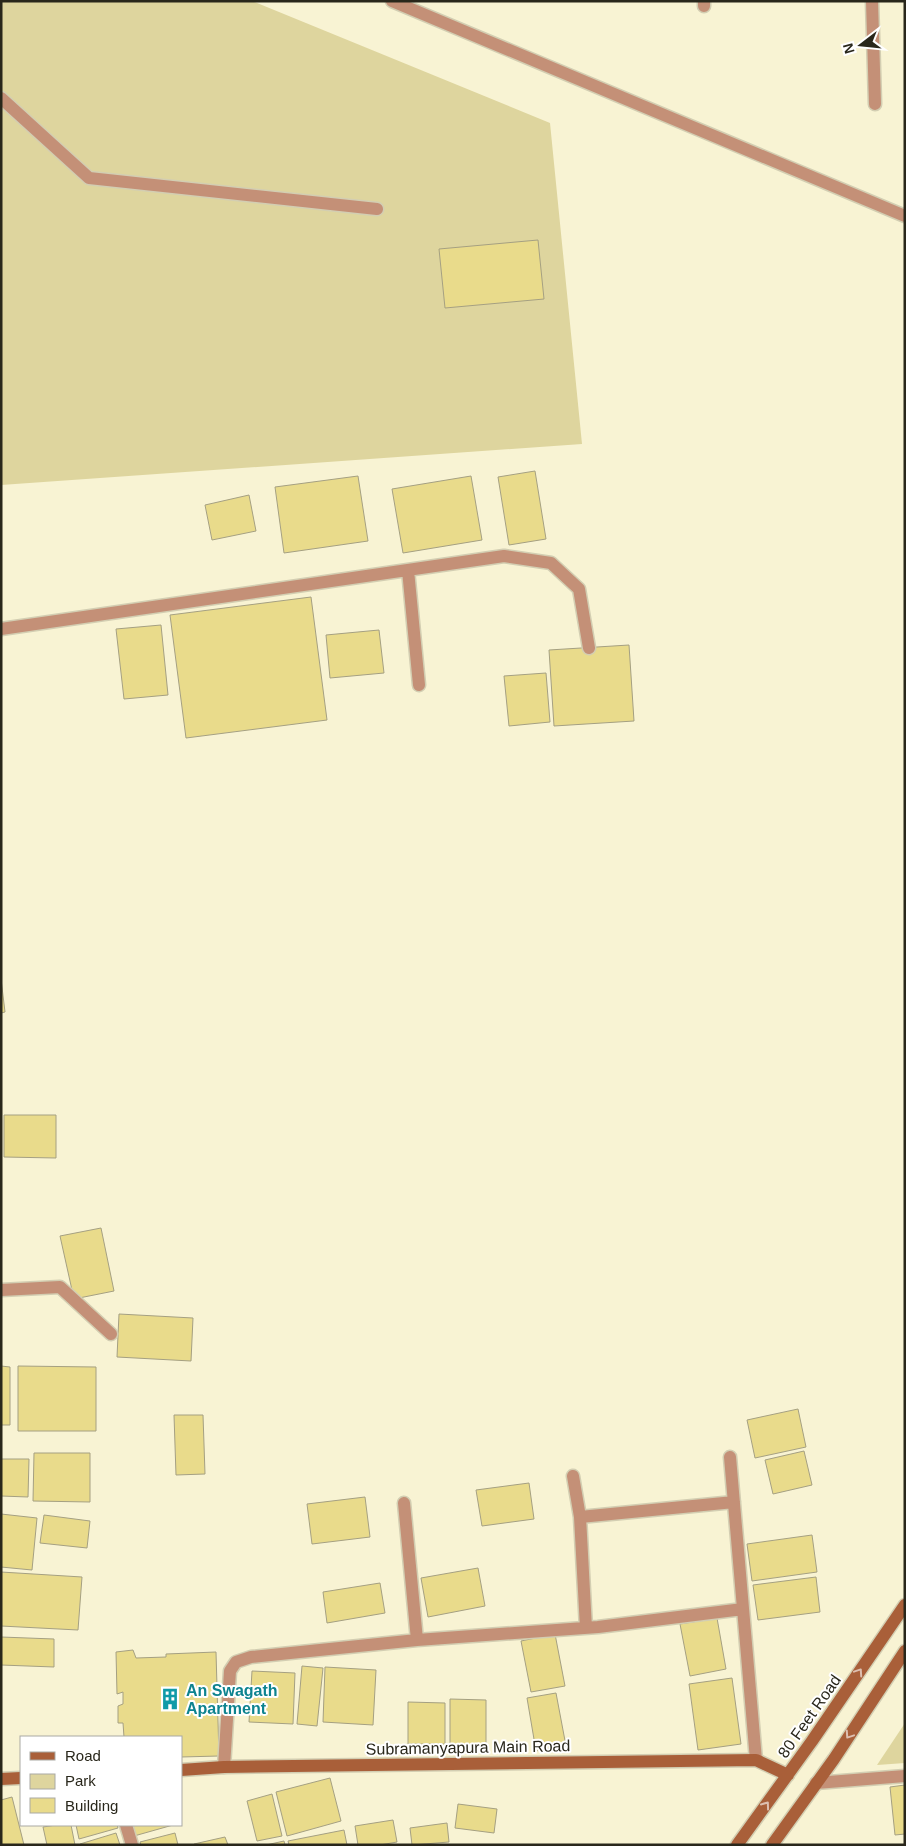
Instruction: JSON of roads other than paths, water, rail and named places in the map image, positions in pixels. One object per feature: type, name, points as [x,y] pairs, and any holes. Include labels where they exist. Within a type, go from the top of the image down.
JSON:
[{"type":"street","points":[[392,1],[905,216]]},
{"type":"street","points":[[872,1],[875,104]]},
{"type":"street","points":[[1,98],[89,178],[377,209]]},
{"type":"street","points":[[1,629],[504,556],[551,563],[579,589],[589,648]]},
{"type":"street","points":[[408,570],[419,685]]},
{"type":"street","points":[[1,1290],[60,1287],[111,1334]]},
{"type":"street","points":[[730,1457],[756,1760],[788,1774]]},
{"type":"street","points":[[573,1476],[580,1518],[586,1628]]},
{"type":"street","points":[[580,1518],[734,1502]]},
{"type":"street","points":[[404,1503],[417,1640]]},
{"type":"street","name":"80 Feet Road","points":[[737,1845],[905,1605]]},
{"type":"street","points":[[224,1767],[230,1671],[236,1662],[251,1657],[417,1640],[586,1628],[743,1609]]},
{"type":"street","points":[[772,1845],[905,1651]]},
{"type":"street","name":"Subramanyapura Main Road","points":[[182,1770],[224,1767],[756,1760]]},
{"type":"street","points":[[816,1783],[905,1776]]},
{"type":"street","points":[[1,1779],[20,1778]]},
{"type":"street","points":[[126,1826],[132,1845]]},
{"type":"place","name":"An Swagath Apartment","points":[[170,1699]]}]
